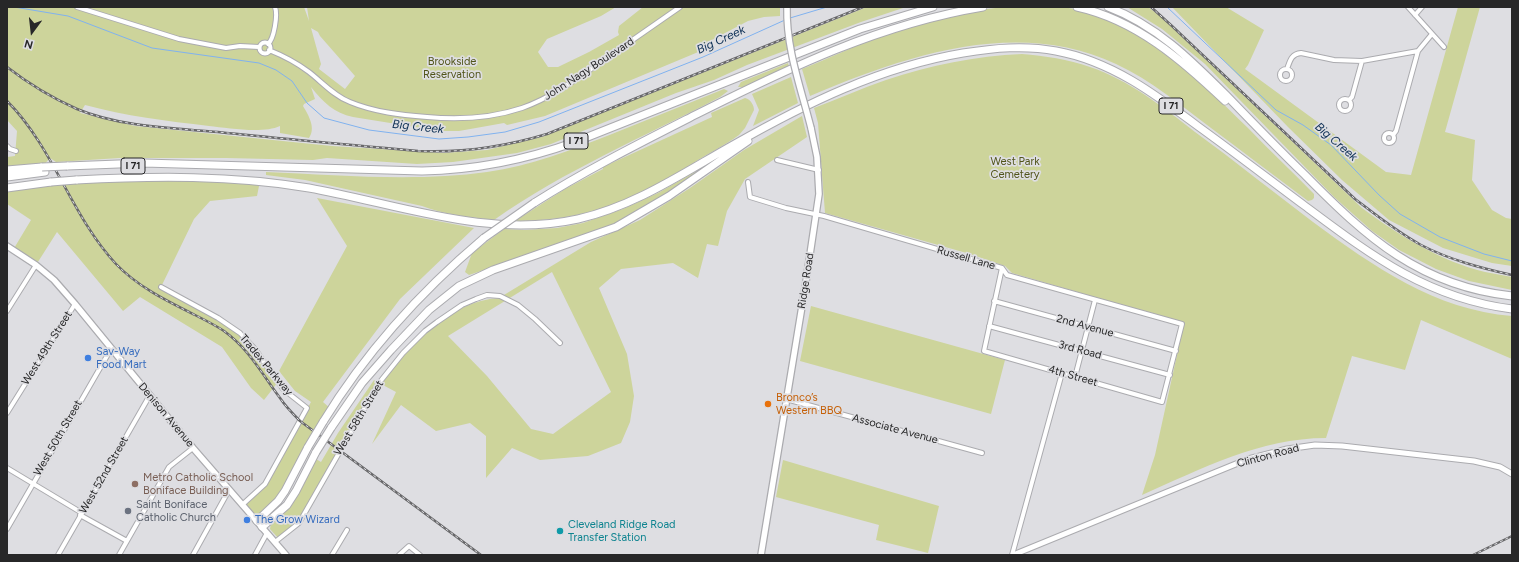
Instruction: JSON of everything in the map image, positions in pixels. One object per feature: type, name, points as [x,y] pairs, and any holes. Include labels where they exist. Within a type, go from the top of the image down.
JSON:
[{"type":"highway","name":"I 71","points":[[44,170],[137,162],[422,171],[475,167],[514,160],[575,142],[860,28],[933,7]]},
{"type":"highway","points":[[257,521],[278,501],[323,422],[362,363],[402,316],[440,277],[484,238],[534,202],[658,134],[732,97],[837,49],[904,24],[953,12],[983,7]]},
{"type":"highway","points":[[1077,7],[1106,16],[1127,25],[1149,38],[1206,83],[1248,123],[1273,143]]},
{"type":"highway","points":[[1108,7],[1146,25],[1173,45],[1205,74],[1339,209],[1366,234],[1392,253],[1419,268],[1451,282],[1482,291],[1512,296]]},
{"type":"highway","name":"I 71","points":[[7,188],[76,180],[186,177],[242,179],[310,188],[464,220],[511,225],[543,224],[586,217],[613,209],[668,183],[794,111],[832,93],[876,76],[904,66],[952,55],[985,49],[1017,47],[1042,49],[1069,54],[1111,69],[1175,108],[1356,244],[1394,269],[1424,284],[1457,297],[1480,303],[1512,308]]},
{"type":"highway","points":[[262,527],[281,511],[289,501],[316,452],[362,383],[390,350],[429,310],[459,286],[493,270],[616,227],[669,196],[755,136],[794,111]]},
{"type":"highway","points":[[7,170],[44,170]]},
{"type":"highway","points":[[7,177],[44,170]]},
{"type":"main road","name":"Ridge Road","points":[[761,555],[819,194],[819,170],[811,128],[790,50],[787,7]]},
{"type":"main road","name":"Denison Avenue","points":[[7,246],[36,265],[54,280],[193,448],[286,555]]},
{"type":"street","name":"John Nagy Boulevard","points":[[77,7],[179,39],[226,48],[240,46],[259,47],[264,43],[268,44]]},
{"type":"street","points":[[270,50],[268,44],[272,38],[276,24],[275,7]]},
{"type":"street","name":"John Nagy Boulevard","points":[[259,47],[262,53],[270,50],[285,56],[308,71],[336,94],[349,102],[364,107],[398,115],[454,118],[480,117],[521,108],[540,101],[567,85],[680,7]]},
{"type":"street","points":[[1408,7],[1444,47]]},
{"type":"street","points":[[1415,15],[1422,7]]},
{"type":"street","points":[[1393,135],[1396,132],[1418,51],[1432,34]]},
{"type":"street","points":[[1287,69],[1290,59],[1297,53],[1334,60],[1362,61],[1418,51]]},
{"type":"street","points":[[1349,100],[1352,97],[1362,61]]},
{"type":"street","points":[[7,146],[16,151]]},
{"type":"street","points":[[777,160],[819,170]]},
{"type":"street","name":"Russell Lane","points":[[748,182],[750,197],[824,216],[1002,268],[1007,275],[1182,324],[1176,351]]},
{"type":"street","points":[[7,311],[36,265]]},
{"type":"street","points":[[989,326],[1002,268]]},
{"type":"street","name":"Tradex Parkway","points":[[161,287],[218,318],[240,333],[256,349],[283,388],[307,408],[265,484],[242,504]]},
{"type":"street","name":"West 58th Street","points":[[276,542],[299,523],[379,383],[403,353],[425,331],[447,315],[462,305],[481,297],[500,296],[518,305],[536,319],[560,343]]},
{"type":"street","points":[[1075,376],[1095,300]]},
{"type":"street","name":"2nd Avenue","points":[[994,301],[1176,351]]},
{"type":"street","name":"West 49th Street","points":[[7,413],[75,304]]},
{"type":"street","name":"4th Street","points":[[989,326],[984,351],[1162,402],[1170,375]]},
{"type":"street","name":"3rd Road","points":[[989,326],[1170,375]]},
{"type":"street","name":"West 50th Street","points":[[7,529],[111,349]]},
{"type":"street","points":[[1170,375],[1176,351]]},
{"type":"street","points":[[1012,555],[1062,373]]},
{"type":"street","name":"West 52nd Street","points":[[58,555],[150,395]]},
{"type":"street","name":"Associate Avenue","points":[[786,399],[982,453]]},
{"type":"street","name":"Clinton Road","points":[[1012,555],[1248,459],[1287,449],[1315,445],[1346,446],[1474,461],[1500,468],[1512,474]]},
{"type":"street","points":[[119,555],[169,467],[193,448]]},
{"type":"street","points":[[7,468],[127,541]]},
{"type":"street","points":[[193,555],[230,490]]},
{"type":"street","points":[[332,555],[347,530]]},
{"type":"street","points":[[255,555],[267,533]]},
{"type":"street","points":[[399,555],[409,546],[420,555]]},
{"type":"green space","name":"Brookside Reservation","points":[[7,7],[304,7],[309,21],[307,7],[616,7],[601,16],[547,39],[538,52],[548,67],[558,67],[619,35],[619,26],[643,7],[780,7],[780,16],[764,17],[748,21],[708,42],[703,50],[545,116],[507,125],[504,123],[459,131],[440,131],[353,117],[340,113],[329,106],[311,87],[315,99],[304,104],[303,106],[312,126],[309,138],[280,133],[280,126],[264,130],[226,128],[146,118],[85,105],[80,113],[135,126],[332,146],[443,153],[487,150],[542,137],[867,7],[906,7],[861,22],[747,65],[714,80],[676,93],[551,144],[517,153],[453,162],[417,164],[327,158],[313,160],[120,158],[56,162],[50,158],[42,167],[7,170],[7,157],[15,156],[17,131],[7,120]],"holes":[[[311,28],[318,32],[355,76],[345,89],[319,69],[321,64]]]},
{"type":"green space","points":[[1004,7],[1063,7],[1082,11],[1106,19],[1151,43],[1172,58],[1211,92],[1314,194],[1314,198],[1308,201],[1153,85],[1129,70],[1078,50],[1040,44],[1000,43],[961,47],[922,56],[884,68],[846,81],[810,96],[802,69],[874,39],[913,25],[958,14]]},
{"type":"green space","points":[[1127,7],[1148,7],[1160,16],[1362,208],[1390,228],[1436,254],[1468,267],[1512,277],[1512,290],[1469,281],[1436,269],[1399,250],[1372,231],[1334,197],[1205,64],[1162,29]]},
{"type":"green space","points":[[1172,7],[1226,7],[1264,30],[1245,69],[1386,172],[1411,175],[1458,7],[1480,7],[1445,132],[1475,140],[1472,180],[1492,210],[1506,218],[1512,219],[1512,266],[1492,263],[1443,248],[1389,220],[1342,180],[1288,127]]},
{"type":"green space","name":"West Park Cemetery","points":[[1022,54],[1073,62],[1104,72],[1118,79],[1158,104],[1313,222],[1382,269],[1431,295],[1457,305],[1484,312],[1512,316],[1512,359],[1421,320],[1405,370],[1352,356],[1326,438],[1302,439],[1254,449],[1209,466],[1142,495],[1155,455],[1184,323],[1012,273],[1005,266],[970,254],[825,213],[818,123],[814,108],[877,83],[919,70],[970,59]]},
{"type":"green space","points":[[788,63],[789,67],[744,87],[738,87],[741,82]]},
{"type":"green space","points":[[791,77],[798,103],[753,126],[759,110],[752,94]]},
{"type":"green space","points":[[724,89],[728,91],[720,97],[549,185],[494,220],[449,214],[422,206],[305,180],[266,175],[266,172],[377,177],[433,177],[487,172],[519,166],[535,162],[612,134]]},
{"type":"green space","points":[[745,98],[753,105],[754,110],[745,128],[739,135],[670,177],[628,198],[587,212],[541,220],[515,221],[565,189],[603,169],[603,167],[712,117],[711,113]]},
{"type":"green space","points":[[802,116],[807,137],[745,179],[727,211],[718,246],[707,244],[698,278],[673,263],[621,269],[599,288],[627,354],[634,396],[630,422],[621,443],[588,456],[540,460],[512,448],[486,478],[486,436],[470,423],[436,431],[401,405],[372,444],[396,392],[381,384],[405,355],[432,328],[464,307],[481,301],[499,298],[591,242],[640,220],[690,188],[744,150]],"holes":[[[552,272],[611,392],[553,434],[531,429],[487,376],[448,336]]]},
{"type":"green space","points":[[702,168],[704,169],[638,212],[605,229],[469,275],[465,272],[472,253],[504,229],[525,230],[557,228],[583,223],[623,209],[658,193]]},
{"type":"green space","points":[[122,178],[260,181],[257,196],[210,201],[194,219],[161,287],[228,324],[255,349],[278,382],[264,400],[251,388],[222,347],[140,297],[123,311],[57,232],[36,265],[13,250],[31,220],[7,204],[7,188]]},
{"type":"green space","points":[[317,198],[474,228],[400,299],[323,402],[331,409],[285,491],[257,521],[242,505],[265,484],[311,402],[295,391],[279,371],[347,246]]},
{"type":"green space","points":[[811,306],[1005,360],[991,414],[800,361]]},
{"type":"green space","points":[[374,380],[377,382],[297,523],[278,538],[270,529],[271,523],[316,459],[321,462],[338,433]]},
{"type":"green space","points":[[783,460],[939,506],[928,553],[876,540],[879,525],[776,497]]},
{"type":"waterway","name":"Big Creek","points":[[14,7],[68,16],[152,48],[259,63],[276,70],[292,81],[307,103],[324,118],[369,130],[439,139],[505,132],[539,122],[703,57],[785,20]]},
{"type":"waterway","name":"Big Creek","points":[[790,18],[827,7]]},
{"type":"waterway","name":"Big Creek","points":[[1167,7],[1276,110],[1303,125],[1331,145],[1379,195],[1400,214],[1440,237],[1484,254],[1512,261]]},
{"type":"railway","points":[[7,67],[41,90],[68,105],[111,120],[165,128],[418,151],[467,150],[499,146],[547,134],[863,7]]},
{"type":"railway","points":[[1151,7],[1355,199],[1379,217],[1404,235],[1443,255],[1466,263],[1512,275]]},
{"type":"railway","points":[[7,101],[38,140],[87,225],[100,245],[116,264],[143,287],[210,323],[233,338],[255,362],[285,404],[300,421],[481,555]]},
{"type":"railway","points":[[1473,555],[1512,536]]},
{"type":"place","name":"Sav-Way Food Mart","points":[[88,358]]},
{"type":"place","name":"Bronco’s Western BBQ","points":[[768,404]]},
{"type":"place","name":"Metro Catholic School Boniface Building","points":[[135,484]]},
{"type":"place","name":"Saint Boniface Catholic Church","points":[[128,511]]},
{"type":"place","name":"The Grow Wizard","points":[[247,520]]},
{"type":"place","name":"Cleveland Ridge Road Transfer Station","points":[[560,531]]}]
